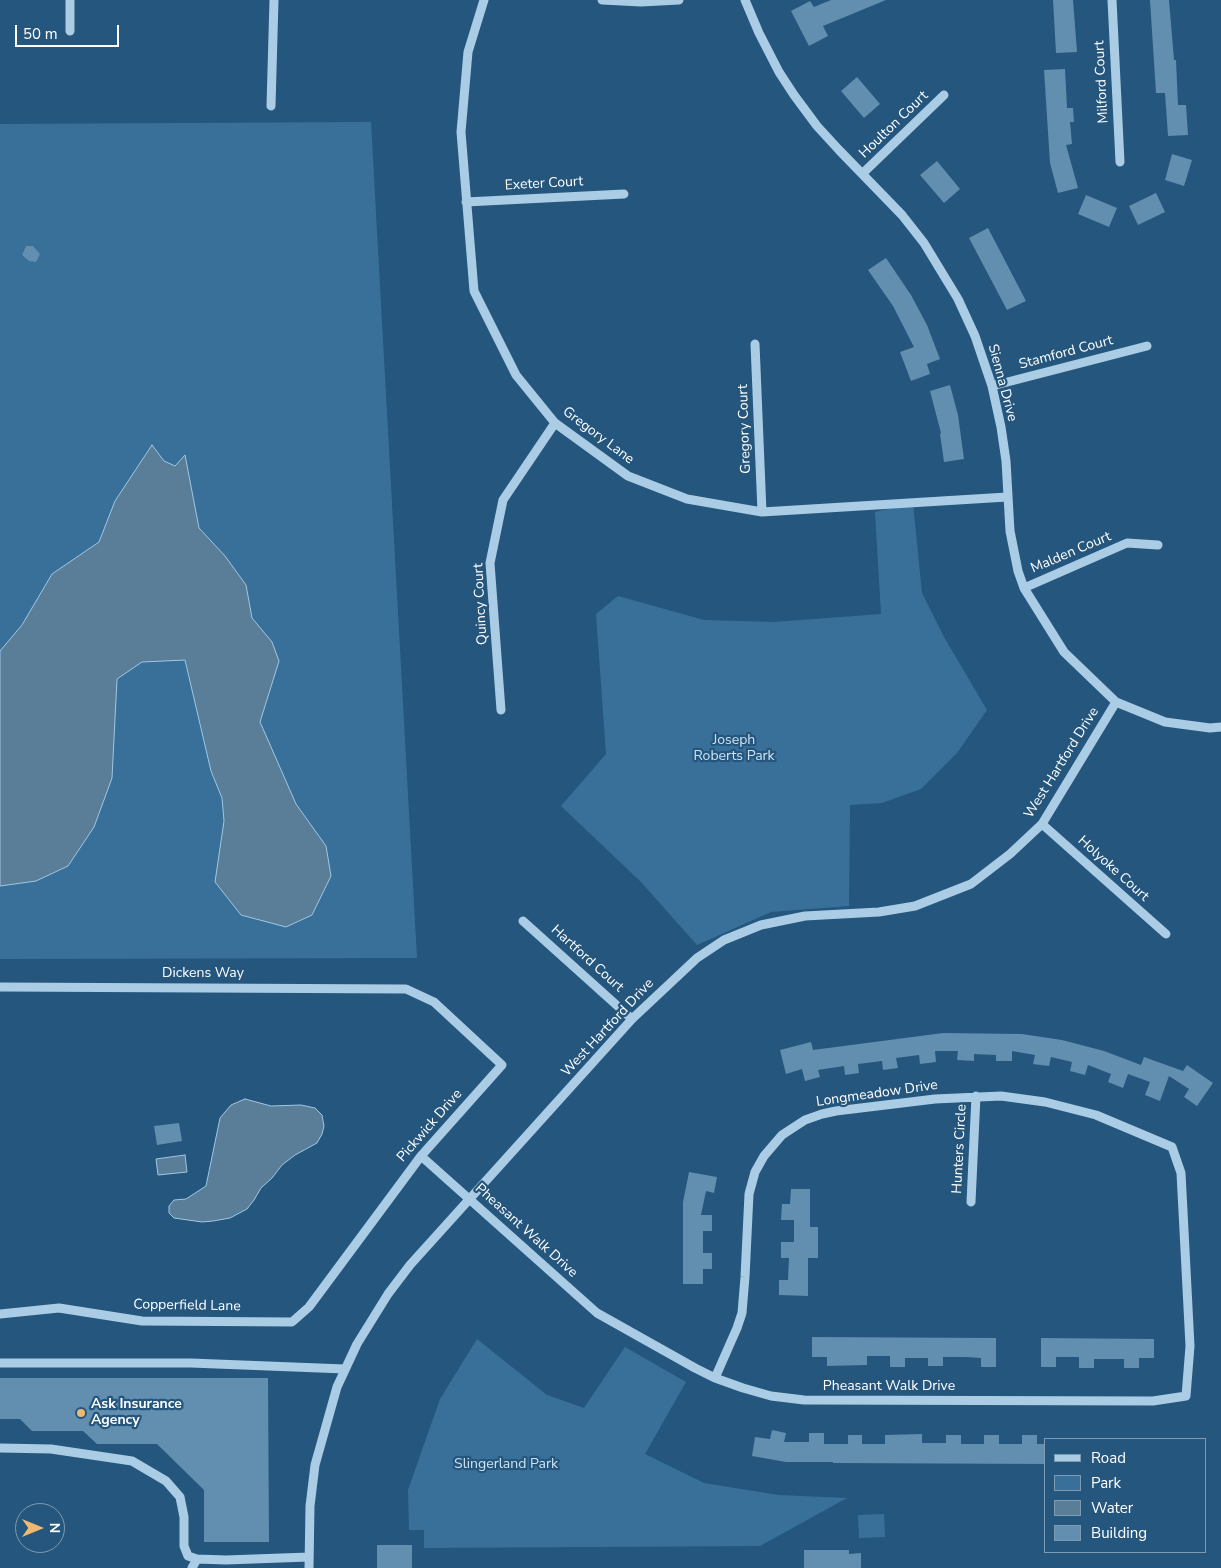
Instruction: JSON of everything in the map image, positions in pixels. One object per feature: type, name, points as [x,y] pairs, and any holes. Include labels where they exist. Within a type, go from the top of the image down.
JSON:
[{"type":"street","points":[[70,0],[70,31]]},
{"type":"street","points":[[271,106],[274,0]]},
{"type":"street","name":"Gregory Lane","points":[[484,0],[468,52],[460,132],[474,291],[516,375],[555,423],[628,476],[688,499],[762,512],[1007,497]]},
{"type":"street","points":[[602,0],[641,2],[679,0]]},
{"type":"street","name":"Sienna Drive","points":[[745,0],[759,34],[794,95],[817,126],[902,215],[924,243],[941,270],[975,336],[992,386],[1003,444],[1014,554],[1024,588],[1064,652],[1116,702],[1166,722],[1210,728],[1221,727]]},
{"type":"street","name":"Milford Court","points":[[1112,0],[1120,162]]},
{"type":"street","name":"Houlton Court","points":[[862,174],[944,95]]},
{"type":"street","name":"Exeter Court","points":[[466,202],[624,194]]},
{"type":"street","name":"Gregory Court","points":[[756,344],[762,512]]},
{"type":"street","name":"Stamford Court","points":[[992,386],[1147,346]]},
{"type":"street","name":"Quincy Court","points":[[501,710],[490,563],[503,500],[555,423]]},
{"type":"street","name":"Malden Court","points":[[1024,588],[1127,543],[1158,544]]},
{"type":"street","name":"West Hartford Drive","points":[[309,1568],[310,1506],[315,1465],[337,1388],[356,1344],[410,1264],[632,1019],[689,964],[724,940],[761,925],[805,916],[879,912],[915,906],[971,884],[1010,854],[1042,824],[1116,702]]},
{"type":"street","name":"Holyoke Court","points":[[1042,824],[1166,934]]},
{"type":"street","name":"Hartford Court","points":[[523,921],[632,1019]]},
{"type":"street","name":"Dickens Way","points":[[0,986],[406,989]]},
{"type":"street","name":"Pickwick Drive","points":[[309,1307],[421,1156],[502,1065],[434,1002],[406,989]]},
{"type":"street","name":"Hunters Circle","points":[[971,1202],[976,1096]]},
{"type":"street","name":"Longmeadow Drive","points":[[715,1378],[742,1313],[748,1194],[755,1172],[764,1156],[774,1144],[792,1127],[805,1120],[822,1114],[935,1099],[1001,1096],[1045,1102],[1096,1115],[1172,1147]]},
{"type":"street","name":"Pheasant Walk Drive","points":[[421,1156],[597,1313],[715,1378],[743,1388],[771,1396],[804,1400],[1152,1401],[1186,1396],[1190,1346],[1181,1173],[1172,1147]]},
{"type":"street","name":"Copperfield Lane","points":[[0,1314],[59,1308],[142,1321],[292,1322],[309,1307]]},
{"type":"street","points":[[0,1364],[191,1363],[345,1368]]},
{"type":"street","points":[[0,1448],[51,1449],[132,1460],[166,1481],[180,1497],[184,1517],[184,1546],[188,1556],[197,1559],[266,1563],[309,1557]]},
{"type":"street","points":[[192,1568],[197,1559]]},
{"type":"green space","points":[[371,122],[417,958],[0,959],[0,124]]},
{"type":"green space","name":"Joseph Roberts Park","points":[[913,503],[922,593],[944,637],[987,710],[957,753],[921,789],[882,803],[850,805],[849,906],[771,912],[697,945],[641,882],[561,806],[606,754],[596,614],[618,596],[704,620],[774,622],[881,614],[875,512]]},
{"type":"green space","name":"Slingerland Park","points":[[477,1339],[547,1395],[584,1408],[625,1347],[686,1382],[645,1454],[704,1483],[778,1495],[847,1498],[760,1546],[424,1548],[424,1530],[409,1530],[408,1490],[440,1399]]},
{"type":"green space","points":[[884,1514],[885,1537],[859,1538],[858,1515]]},
{"type":"water","points":[[152,445],[164,461],[175,466],[185,455],[199,528],[225,556],[246,585],[252,618],[272,642],[279,661],[260,722],[296,804],[326,846],[331,876],[312,915],[286,927],[241,915],[215,882],[224,821],[222,798],[211,771],[185,660],[142,662],[117,679],[112,778],[94,827],[68,866],[36,881],[0,886],[0,651],[22,625],[52,574],[99,542],[115,501]]},
{"type":"water","points":[[245,1099],[271,1106],[301,1105],[315,1108],[322,1115],[324,1126],[322,1134],[317,1143],[295,1155],[282,1165],[261,1188],[247,1209],[230,1218],[213,1221],[202,1222],[174,1218],[169,1213],[169,1206],[174,1200],[186,1199],[206,1186],[220,1118],[231,1105]]},
{"type":"water","points":[[185,1155],[187,1172],[158,1175],[156,1159]]},
{"type":"building","points":[[831,0],[886,0],[823,26],[828,36],[809,46],[791,11],[810,1],[814,7]]},
{"type":"building","points":[[1053,0],[1073,0],[1077,52],[1056,53]]},
{"type":"building","points":[[1150,0],[1169,0],[1174,60],[1176,60],[1178,105],[1186,105],[1188,135],[1168,136],[1165,93],[1156,93]]},
{"type":"building","points":[[1065,69],[1067,108],[1073,108],[1074,122],[1070,122],[1072,144],[1066,145],[1078,188],[1058,193],[1050,163],[1044,70]]},
{"type":"building","points":[[857,77],[880,104],[864,118],[841,91]]},
{"type":"building","points":[[1172,154],[1192,160],[1184,186],[1165,180]]},
{"type":"building","points":[[937,161],[960,189],[944,203],[920,175]]},
{"type":"building","points":[[1156,193],[1165,212],[1138,225],[1129,206]]},
{"type":"building","points":[[1086,195],[1117,208],[1109,227],[1078,214]]},
{"type":"building","points":[[988,228],[1026,301],[1007,310],[969,238]]},
{"type":"building","points":[[26,246],[33,246],[40,254],[36,262],[29,261],[22,255]]},
{"type":"building","points":[[886,258],[911,295],[927,325],[940,359],[927,364],[930,374],[911,381],[900,352],[914,347],[893,306],[868,270]]},
{"type":"building","points":[[950,385],[958,415],[964,459],[944,462],[941,433],[930,391]]},
{"type":"building","points":[[943,1033],[1022,1034],[1062,1040],[1104,1051],[1141,1065],[1144,1057],[1183,1071],[1187,1065],[1213,1083],[1197,1106],[1184,1097],[1189,1089],[1169,1076],[1160,1101],[1145,1095],[1150,1082],[1128,1074],[1123,1088],[1108,1082],[1111,1074],[1088,1065],[1085,1075],[1070,1071],[1072,1062],[1051,1057],[1049,1066],[1033,1064],[1035,1055],[1012,1051],[1012,1061],[996,1061],[996,1055],[974,1054],[974,1061],[957,1060],[958,1051],[935,1051],[936,1062],[920,1064],[919,1055],[896,1058],[898,1068],[883,1070],[882,1061],[858,1064],[859,1073],[845,1075],[844,1066],[818,1070],[820,1077],[805,1081],[802,1069],[786,1074],[780,1050],[811,1042],[813,1050]]},
{"type":"building","points":[[179,1123],[182,1141],[157,1145],[154,1126]]},
{"type":"building","points":[[689,1172],[717,1177],[714,1193],[706,1191],[701,1215],[712,1215],[712,1231],[703,1231],[703,1253],[712,1253],[712,1269],[703,1269],[703,1284],[683,1284],[683,1202]]},
{"type":"building","points":[[791,1189],[810,1189],[810,1227],[818,1227],[818,1258],[808,1258],[808,1296],[779,1295],[779,1280],[788,1280],[789,1258],[781,1258],[781,1242],[794,1242],[794,1220],[781,1220],[782,1204],[790,1204]]},
{"type":"building","points":[[812,1337],[996,1338],[996,1367],[981,1367],[981,1358],[943,1357],[943,1366],[928,1366],[928,1358],[905,1358],[905,1367],[890,1367],[890,1356],[867,1356],[867,1365],[827,1366],[827,1357],[812,1357]]},
{"type":"building","points":[[1041,1338],[1154,1339],[1154,1358],[1139,1358],[1139,1368],[1124,1368],[1124,1359],[1094,1359],[1094,1368],[1079,1368],[1079,1357],[1056,1357],[1056,1367],[1041,1367]]},
{"type":"building","points":[[0,1378],[268,1378],[269,1542],[204,1542],[204,1490],[157,1444],[97,1444],[83,1431],[32,1431],[20,1419],[0,1419]]},
{"type":"building","points":[[772,1430],[786,1433],[784,1442],[809,1442],[809,1433],[824,1433],[824,1444],[848,1444],[848,1435],[862,1435],[862,1444],[885,1444],[885,1435],[922,1434],[922,1443],[946,1443],[946,1435],[961,1435],[961,1444],[984,1444],[984,1435],[999,1435],[999,1444],[1022,1444],[1022,1435],[1037,1435],[1037,1444],[1044,1444],[1044,1464],[786,1462],[752,1456],[755,1437],[770,1439]]},
{"type":"building","points":[[377,1545],[412,1545],[412,1568],[377,1568]]},
{"type":"building","points":[[804,1550],[849,1550],[849,1554],[861,1553],[861,1568],[804,1568]]},
{"type":"place","name":"Ask Insurance Agency","points":[[81,1413]]}]
